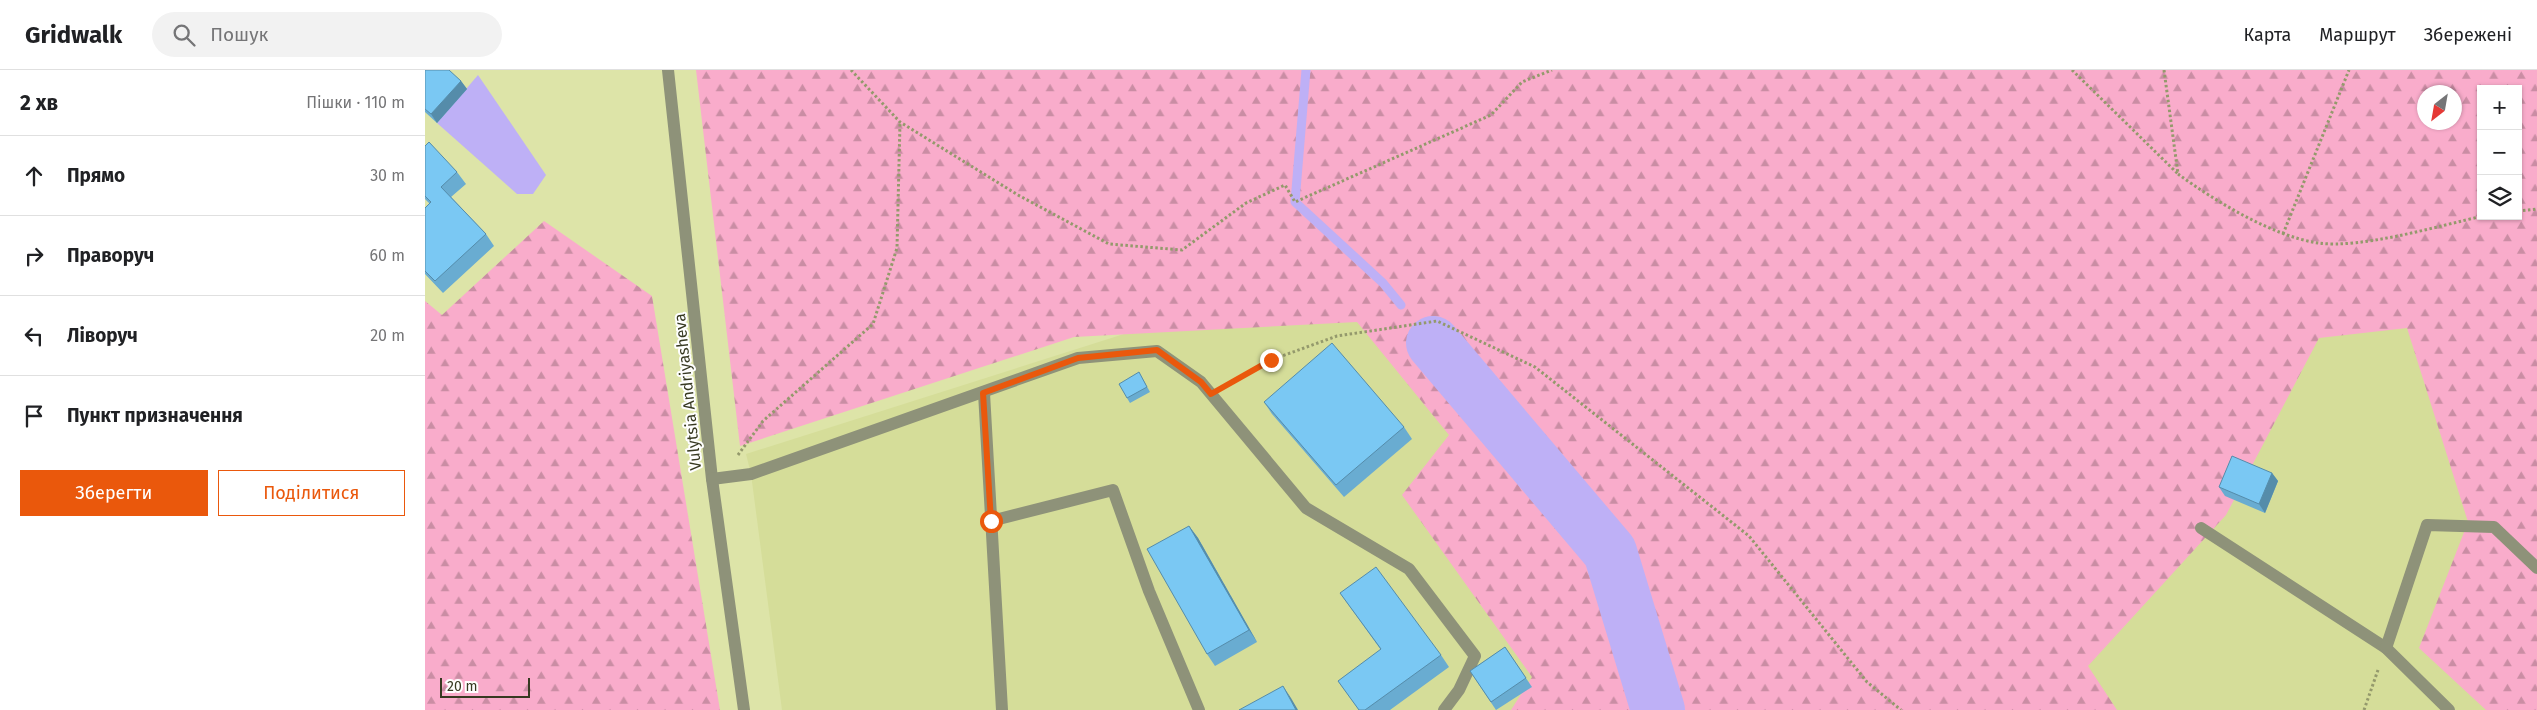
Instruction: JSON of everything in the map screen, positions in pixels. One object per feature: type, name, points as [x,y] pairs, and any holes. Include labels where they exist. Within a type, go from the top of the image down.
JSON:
[{"type":"street","name":"Vulytsia Andriyasheva","points":[[668,70],[712,479],[744,710]]},
{"type":"street","points":[[712,479],[751,474],[1078,358],[1157,350],[1201,382],[1306,508],[1409,569],[1475,656],[1459,690],[1443,710]]},
{"type":"street","points":[[983,393],[1002,710]]},
{"type":"street","points":[[991,521],[1113,490],[1149,591],[1199,710]]},
{"type":"street","points":[[2386,648],[2427,525],[2493,527],[2537,568]]},
{"type":"street","points":[[2201,528],[2386,648],[2449,710]]},
{"type":"path","points":[[851,70],[900,122],[1018,195],[1109,244],[1182,250],[1247,203],[1285,185],[1295,202],[1491,115],[1522,82],[1552,70]]},
{"type":"path","points":[[2072,70],[2179,174],[2206,194],[2283,234],[2319,243],[2363,241],[2477,217]]},
{"type":"path","points":[[2164,70],[2179,174]]},
{"type":"path","points":[[2283,234],[2349,70]]},
{"type":"path","points":[[740,475],[738,453],[763,421],[873,324],[897,248],[900,122]]},
{"type":"path","points":[[2522,211],[2537,209]]},
{"type":"path","points":[[1211,394],[1271,360],[1337,336],[1437,321],[1535,367],[1749,536],[1867,682],[1901,710]]},
{"type":"path","points":[[2364,710],[2386,648]]},
{"type":"shaded area","points":[[478,75],[546,175],[533,194],[517,194],[437,123]]},
{"type":"shaded area","points":[[2537,231],[2537,710],[782,710],[751,474],[746,454],[1187,314]]},
{"type":"green space","points":[[696,70],[2537,70],[2537,710],[2486,710],[2419,648],[2468,522],[2407,328],[2319,338],[2226,515],[2088,666],[2117,710],[1511,710],[1532,677],[1402,495],[1449,435],[1357,322],[1074,337],[740,446]]},
{"type":"green space","points":[[544,221],[652,296],[720,710],[425,710],[425,301],[442,315]]},
{"type":"building","points":[[425,70],[449,70],[461,81],[431,114],[425,109]]},
{"type":"building","points":[[429,142],[457,172],[441,187],[486,234],[435,281],[425,271],[425,208],[431,202],[425,196],[425,146]]},
{"type":"building","points":[[1332,343],[1404,427],[1336,485],[1264,402]]},
{"type":"building","points":[[1139,372],[1147,387],[1127,398],[1119,384]]},
{"type":"building","points":[[2232,456],[2272,473],[2259,504],[2219,487]]},
{"type":"building","points":[[1189,526],[1249,630],[1207,654],[1147,549]]},
{"type":"building","points":[[1376,567],[1441,655],[1365,710],[1359,710],[1338,681],[1381,649],[1340,593]]},
{"type":"building","points":[[1505,647],[1526,678],[1491,702],[1470,671]]},
{"type":"building","points":[[1283,686],[1296,710],[1239,710]]},
{"type":"waterway","points":[[1306,70],[1295,202],[1383,283],[1401,305]]},
{"type":"waterway","points":[[1433,343],[1610,552],[1658,710]]},
{"type":"route","points":[[991,521],[983,393],[1078,358],[1157,350],[1201,382],[1211,394],[1271,360]]}]
